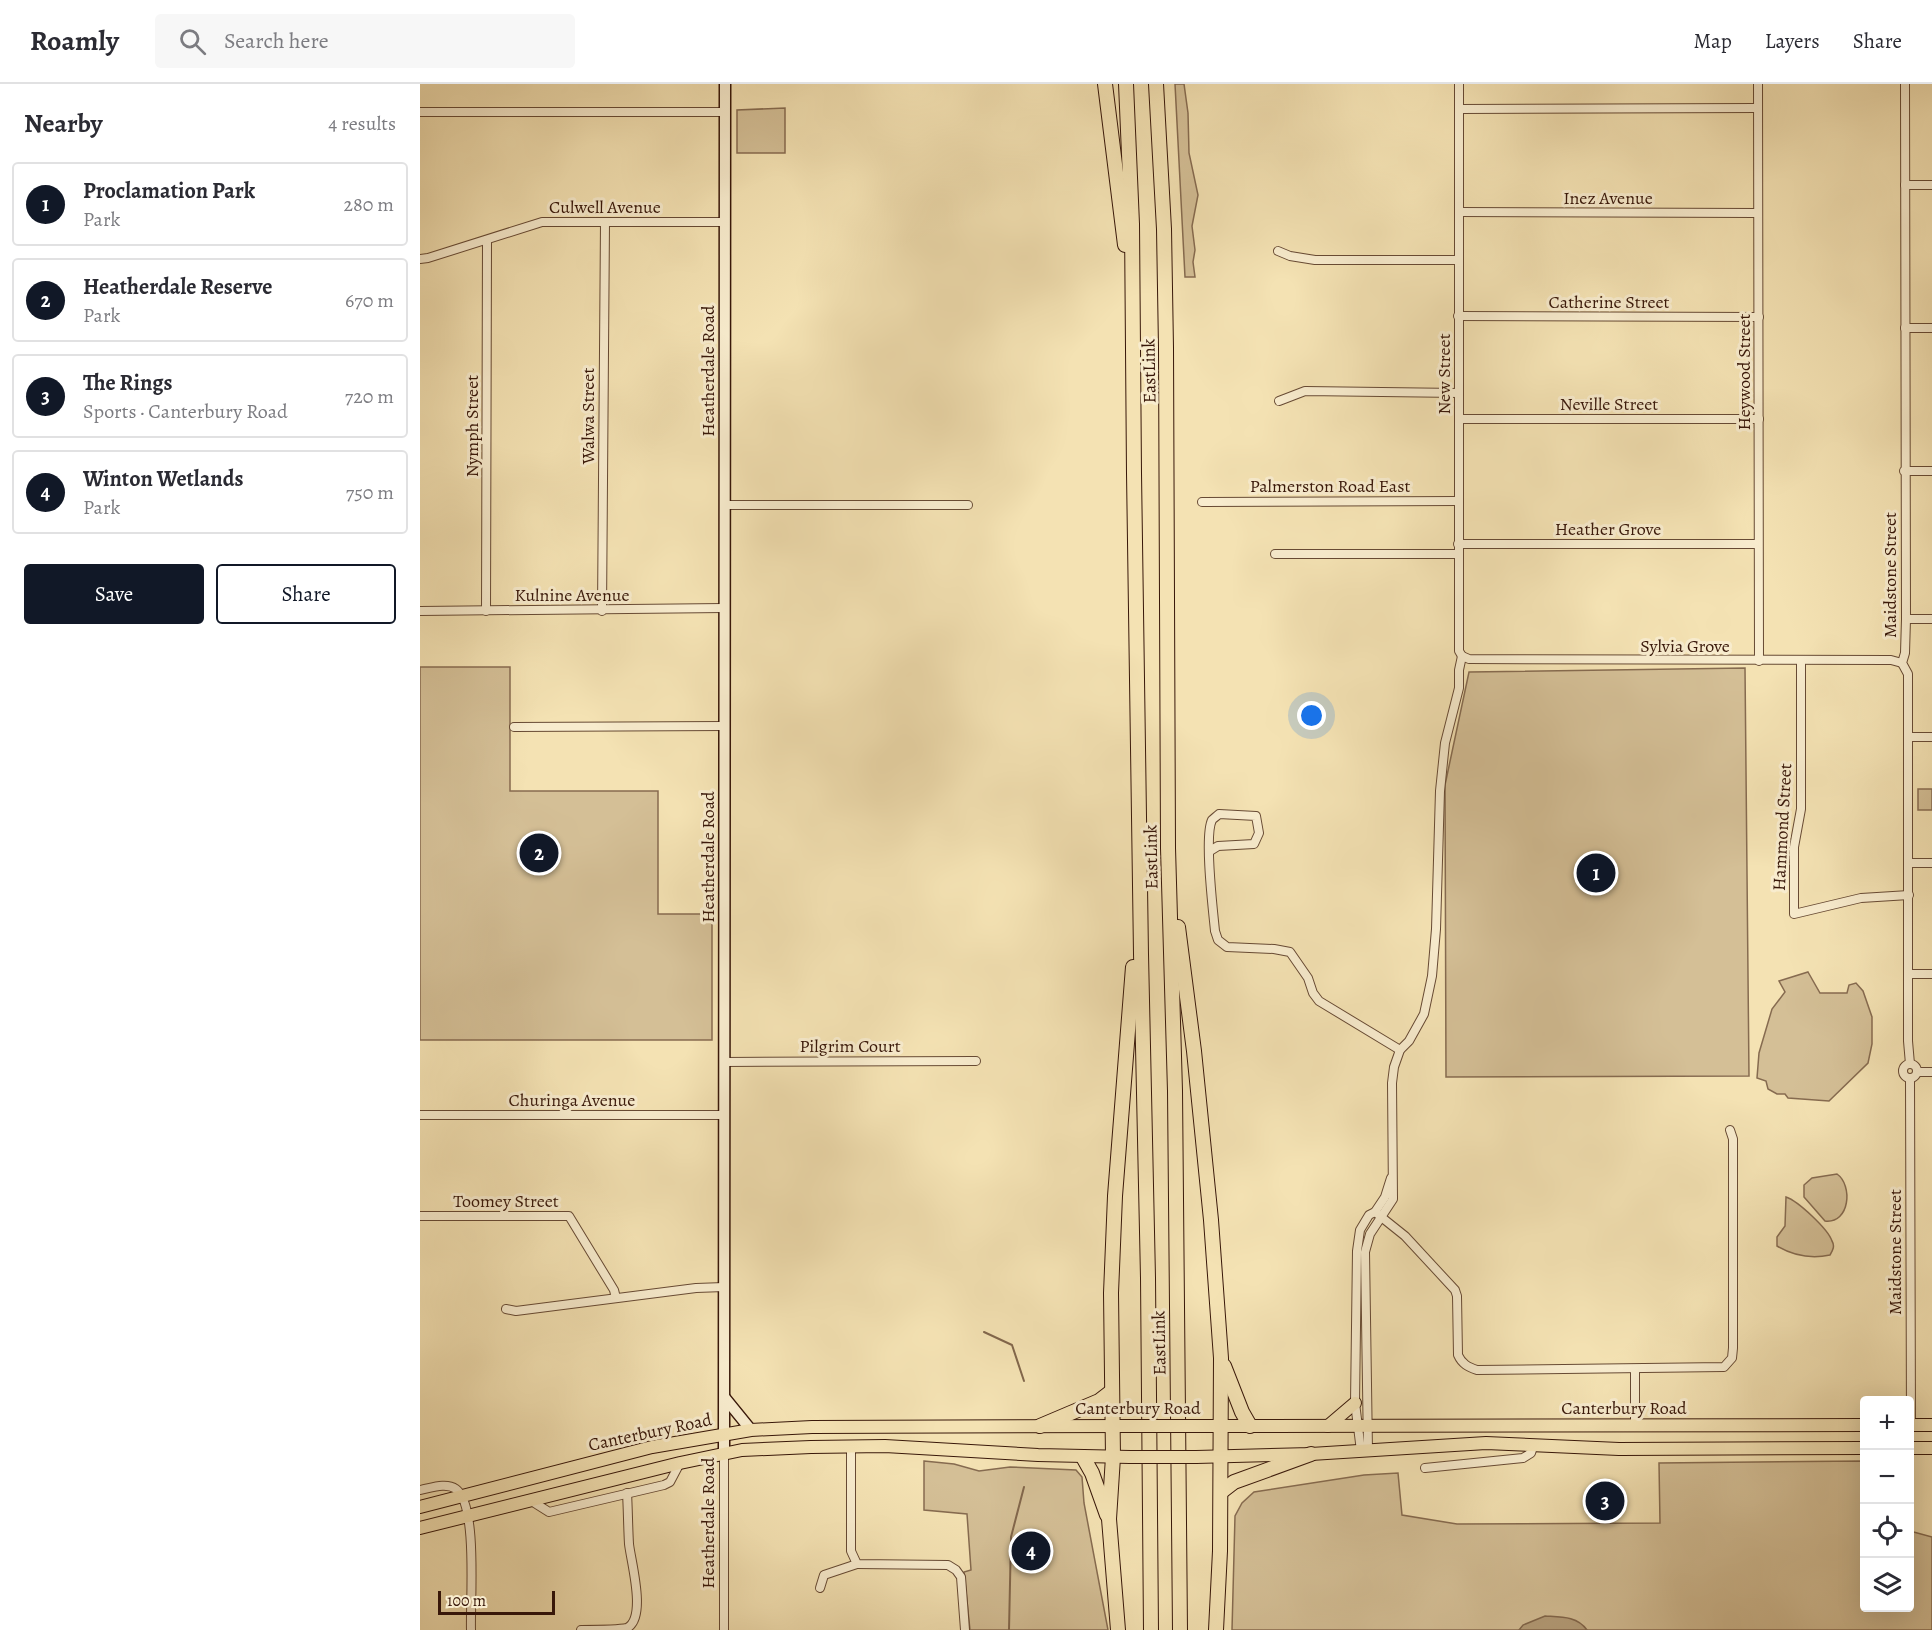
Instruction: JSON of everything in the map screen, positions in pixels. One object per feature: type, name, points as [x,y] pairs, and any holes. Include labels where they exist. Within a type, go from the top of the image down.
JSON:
[{"type":"highway","points":[[1105,84],[1133,312]]},
{"type":"highway","name":"EastLink","points":[[1126,84],[1131,185],[1139,879],[1148,1278],[1151,1630]]},
{"type":"highway","name":"EastLink","points":[[1156,84],[1166,297],[1168,848],[1175,1091],[1180,1630]]},
{"type":"highway","points":[[1168,848],[1195,1062],[1211,1220],[1221,1358],[1220,1551],[1216,1630]]},
{"type":"highway","points":[[1118,1630],[1109,1519],[1113,1457],[1111,1293],[1115,1196],[1139,879]]},
{"type":"highway","points":[[1221,1358],[1242,1412],[1250,1426]]},
{"type":"highway","points":[[1040,1426],[1099,1401],[1112,1391]]},
{"type":"highway","points":[[1221,1492],[1234,1482],[1311,1454]]},
{"type":"highway","points":[[1083,1457],[1092,1473],[1109,1519]]},
{"type":"main road","name":"Heatherdale Road","points":[[724,1454],[725,84]]},
{"type":"main road","points":[[724,1398],[751,1430]]},
{"type":"main road","points":[[1328,1426],[1355,1403]]},
{"type":"main road","name":"Canterbury Road","points":[[420,1507],[651,1447],[751,1430],[812,1427],[1860,1425]]},
{"type":"main road","points":[[1914,1425],[1932,1425]]},
{"type":"main road","points":[[1619,1426],[1619,1449]]},
{"type":"main road","name":"Canterbury Road","points":[[420,1528],[680,1463],[753,1449],[885,1446],[1083,1457],[1221,1457],[1486,1443],[1619,1449],[1860,1448]]},
{"type":"main road","points":[[1914,1446],[1932,1448]]},
{"type":"street","name":"New Street","points":[[1400,1050],[1409,1041],[1424,1014],[1432,976],[1444,742],[1459,688],[1459,670],[1466,658],[1459,651],[1459,84]]},
{"type":"street","name":"Heywood Street","points":[[1758,84],[1759,661]]},
{"type":"street","name":"Maidstone Street","points":[[1905,84],[1906,619],[1905,653],[1902,663],[1908,674],[1910,974],[1908,1045],[1910,1064]]},
{"type":"street","points":[[1459,109],[1758,108]]},
{"type":"street","points":[[420,112],[724,112]]},
{"type":"street","points":[[1905,185],[1932,185]]},
{"type":"street","name":"Inez Avenue","points":[[1459,212],[1758,213]]},
{"type":"street","name":"Culwell Avenue","points":[[420,259],[542,222],[724,222]]},
{"type":"street","name":"Walwa Street","points":[[602,611],[605,222]]},
{"type":"street","name":"Nymph Street","points":[[486,611],[488,240]]},
{"type":"street","points":[[1278,251],[1290,256],[1315,260],[1459,260]]},
{"type":"street","name":"Catherine Street","points":[[1458,316],[1759,317]]},
{"type":"street","points":[[1905,328],[1932,328]]},
{"type":"street","points":[[1279,401],[1305,392],[1459,393]]},
{"type":"street","name":"Neville Street","points":[[1459,419],[1759,419]]},
{"type":"street","points":[[1904,471],[1932,471]]},
{"type":"street","name":"Palmerston Road East","points":[[1202,502],[1459,501]]},
{"type":"street","points":[[724,505],[968,505]]},
{"type":"street","name":"Heather Grove","points":[[1458,544],[1758,544]]},
{"type":"street","points":[[1275,554],[1458,554]]},
{"type":"street","name":"Kulnine Avenue","points":[[420,611],[724,608]]},
{"type":"street","points":[[1906,619],[1932,619]]},
{"type":"street","name":"Sylvia Grove","points":[[1466,658],[1891,660],[1902,663]]},
{"type":"street","name":"Hammond Street","points":[[1801,661],[1801,809],[1794,847],[1794,914],[1861,898],[1909,895]]},
{"type":"street","points":[[514,727],[724,726]]},
{"type":"street","points":[[1909,737],[1932,737]]},
{"type":"street","points":[[1210,851],[1218,846],[1254,844],[1259,833],[1256,816],[1219,814],[1212,820],[1209,833],[1210,851],[1215,931],[1218,940],[1227,947],[1290,952],[1308,978],[1313,993],[1319,1001],[1400,1050],[1394,1067],[1392,1083],[1393,1174],[1365,1252],[1362,1427],[1364,1450]]},
{"type":"street","points":[[1908,863],[1932,863]]},
{"type":"street","points":[[1910,974],[1932,974]]},
{"type":"street","name":"Pilgrim Court","points":[[724,1062],[975,1061]]},
{"type":"street","points":[[1910,1064],[1917,1072],[1915,1077],[1910,1079],[1904,1077],[1902,1071],[1910,1064]]},
{"type":"street","points":[[1917,1072],[1932,1072]]},
{"type":"street","name":"Maidstone Street","points":[[1910,1079],[1910,1396]]},
{"type":"street","name":"Churinga Avenue","points":[[420,1115],[724,1115]]},
{"type":"street","points":[[1362,1427],[1355,1403],[1357,1251],[1360,1230],[1369,1215],[1378,1215],[1405,1236],[1455,1290],[1458,1355],[1466,1366],[1477,1370],[1635,1369],[1716,1368],[1729,1364],[1732,1358],[1734,1161],[1733,1139],[1730,1130]]},
{"type":"street","name":"Toomey Street","points":[[420,1216],[569,1216],[614,1290],[616,1298]]},
{"type":"street","points":[[506,1309],[516,1311],[696,1288],[724,1287]]},
{"type":"street","points":[[1635,1369],[1635,1427]]},
{"type":"street","points":[[1425,1468],[1523,1458],[1531,1453],[1534,1444]]},
{"type":"street","points":[[851,1446],[851,1551],[857,1564]]},
{"type":"street","name":"Heatherdale Road","points":[[724,1454],[724,1630]]},
{"type":"street","name":"Canterbury Road","points":[[530,1500],[549,1512],[664,1485],[670,1482],[680,1463]]},
{"type":"street","points":[[420,1490],[443,1485],[449,1486],[458,1491],[469,1515],[471,1630]]},
{"type":"street","points":[[581,1630],[622,1630],[630,1627],[635,1618],[636,1583],[630,1547],[627,1493]]},
{"type":"street","points":[[820,1588],[824,1575],[857,1564],[948,1565],[961,1577],[965,1630]]},
{"type":"shaded area","points":[[1175,84],[1184,84],[1188,113],[1189,153],[1198,195],[1192,226],[1195,277],[1185,277]]},
{"type":"shaded area","points":[[785,108],[785,153],[737,153],[737,110]]},
{"type":"shaded area","points":[[420,667],[510,667],[510,791],[658,791],[658,914],[712,914],[712,1040],[420,1040]]},
{"type":"shaded area","points":[[1745,668],[1749,1076],[1446,1077],[1445,785],[1469,672]]},
{"type":"shaded area","points":[[1918,789],[1932,789],[1932,810],[1918,810]]},
{"type":"shaded area","points":[[1808,972],[1820,993],[1847,993],[1849,985],[1856,983],[1863,991],[1872,1017],[1872,1044],[1868,1063],[1829,1101],[1788,1098],[1785,1094],[1777,1094],[1768,1089],[1766,1081],[1757,1078],[1759,1053],[1772,1009],[1785,992],[1779,981]]},
{"type":"shaded area","points":[[1837,1174],[1845,1186],[1846,1203],[1840,1216],[1825,1221],[1804,1197],[1804,1185],[1812,1178]]},
{"type":"shaded area","points":[[1786,1197],[1805,1210],[1825,1230],[1833,1245],[1830,1255],[1803,1256],[1777,1246],[1777,1237],[1785,1226]]},
{"type":"shaded area","points":[[924,1461],[954,1464],[979,1471],[1010,1467],[1076,1470],[1082,1477],[1084,1503],[1108,1630],[970,1630],[964,1572],[971,1570],[967,1514],[924,1510]]},
{"type":"shaded area","points":[[1860,1461],[1860,1612],[1914,1612],[1914,1532],[1932,1537],[1932,1630],[1232,1630],[1235,1516],[1242,1503],[1254,1492],[1364,1475],[1398,1473],[1402,1515],[1457,1524],[1660,1523],[1659,1463]]},
{"type":"shaded area","points":[[1545,1616],[1574,1620],[1587,1630],[1519,1630],[1523,1625]]},
{"type":"waterway","points":[[984,1332],[1012,1345],[1024,1381]]},
{"type":"waterway","points":[[1009,1630],[1011,1537],[1024,1487]]},
{"type":"place","name":"Heatherdale Reserve","points":[[539,853]]},
{"type":"place","name":"Proclamation Park","points":[[1596,873]]},
{"type":"place","name":"The Rings","points":[[1605,1501]]},
{"type":"place","name":"Winton Wetlands","points":[[1031,1551]]}]
